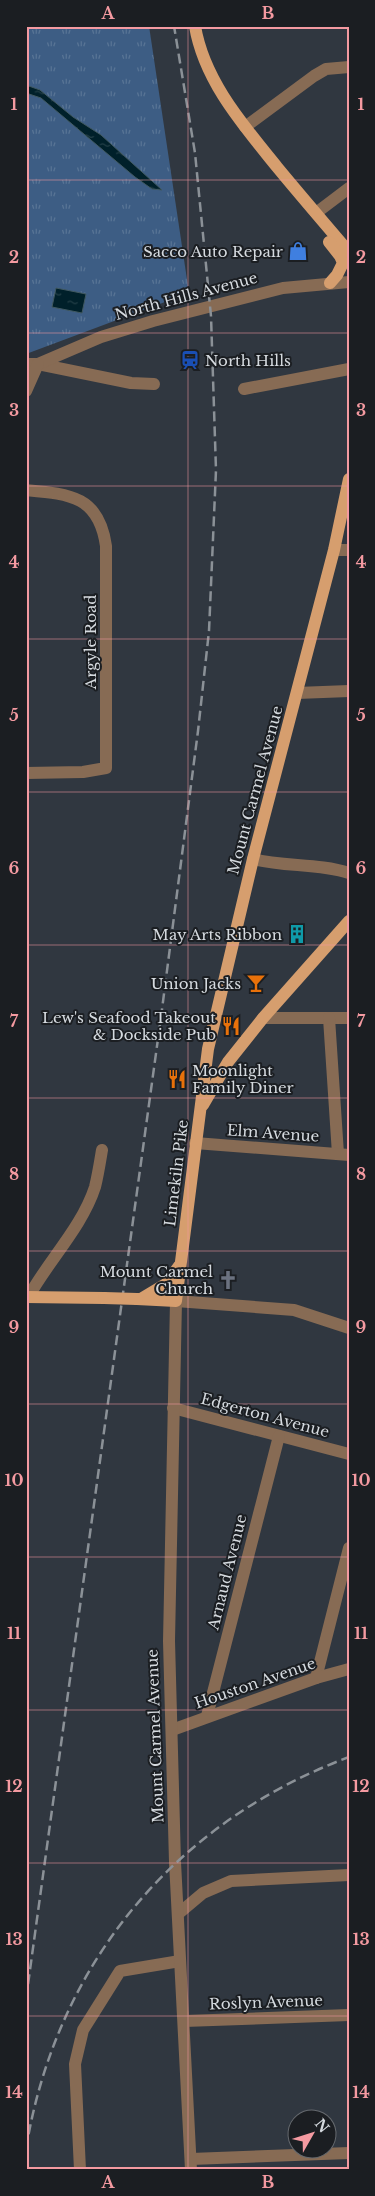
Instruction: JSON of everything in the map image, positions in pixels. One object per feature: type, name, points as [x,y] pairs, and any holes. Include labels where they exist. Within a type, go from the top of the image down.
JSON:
[{"type":"main road","points":[[194,26],[202,52],[218,87],[245,127],[349,252]]},
{"type":"main road","points":[[316,213],[322,233],[340,256],[343,263],[330,283]]},
{"type":"main road","name":"Mount Carmel Avenue","points":[[200,1111],[208,1049],[253,860],[334,550],[349,478]]},
{"type":"main road","name":"Limekiln Pike","points":[[176,1301],[200,1111],[228,1062],[263,1018],[349,921]]},
{"type":"main road","points":[[139,1299],[166,1284],[181,1264]]},
{"type":"main road","points":[[28,1297],[176,1301]]},
{"type":"street","points":[[245,127],[314,76],[326,70],[349,67]]},
{"type":"street","points":[[316,213],[349,188]]},
{"type":"street","name":"North Hills Avenue","points":[[32,364],[101,337],[153,321],[283,288],[349,282]]},
{"type":"street","points":[[26,391],[32,364],[131,383],[154,384]]},
{"type":"street","points":[[244,389],[349,369]]},
{"type":"street","name":"Argyle Road","points":[[26,490],[51,492],[84,501],[96,513],[103,528],[106,546],[106,768],[83,772],[26,773]]},
{"type":"street","points":[[334,550],[349,550]]},
{"type":"street","points":[[298,693],[349,691]]},
{"type":"street","points":[[253,860],[270,864],[330,868],[349,873]]},
{"type":"street","points":[[263,1018],[349,1018]]},
{"type":"street","points":[[329,1018],[343,1154]]},
{"type":"street","name":"Elm Avenue","points":[[195,1144],[343,1154]]},
{"type":"street","points":[[28,1297],[40,1276],[81,1217],[95,1187],[102,1150]]},
{"type":"street","points":[[176,1301],[294,1310],[349,1328]]},
{"type":"street","name":"Mount Carmel Avenue","points":[[176,1301],[169,1640],[178,1914],[191,2165]]},
{"type":"street","name":"Edgerton Avenue","points":[[173,1408],[349,1454]]},
{"type":"street","name":"Arnaud Avenue","points":[[207,1716],[279,1436]]},
{"type":"street","points":[[316,1678],[349,1548]]},
{"type":"street","name":"Houston Avenue","points":[[172,1730],[316,1678],[349,1669]]},
{"type":"street","points":[[178,1914],[203,1893],[231,1881],[349,1875]]},
{"type":"street","points":[[80,2170],[75,2064],[83,2030],[120,1971],[180,1961]]},
{"type":"street","name":"Roslyn Avenue","points":[[184,2021],[349,2014]]},
{"type":"street","points":[[191,2165],[349,2153]]},
{"type":"green space","points":[[26,26],[149,26],[189,293],[26,354]]},
{"type":"water","points":[[26,85],[40,90],[73,117],[101,135],[162,190],[152,189],[135,177],[41,98],[26,93]]},
{"type":"water","points":[[56,288],[86,294],[82,313],[52,307]]},
{"type":"railway","points":[[26,1999],[161,1017],[209,631],[216,470],[211,316],[195,153],[174,26]]},
{"type":"railway","points":[[26,2149],[41,2082],[65,2019],[96,1961],[134,1908],[178,1861],[229,1820],[286,1785],[349,1757]]},
{"type":"place","name":"Sacco Auto Repair","points":[[298,251]]},
{"type":"place","name":"North Hills","points":[[190,360]]},
{"type":"place","name":"May Arts Ribbon","points":[[297,934]]},
{"type":"place","name":"Union Jacks","points":[[256,983]]},
{"type":"place","name":"Lew's Seafood Takeout & Dockside Pub","points":[[231,1026]]},
{"type":"place","name":"Moonlight Family Diner","points":[[177,1079]]},
{"type":"place","name":"Mount Carmel Church","points":[[228,1280]]}]
